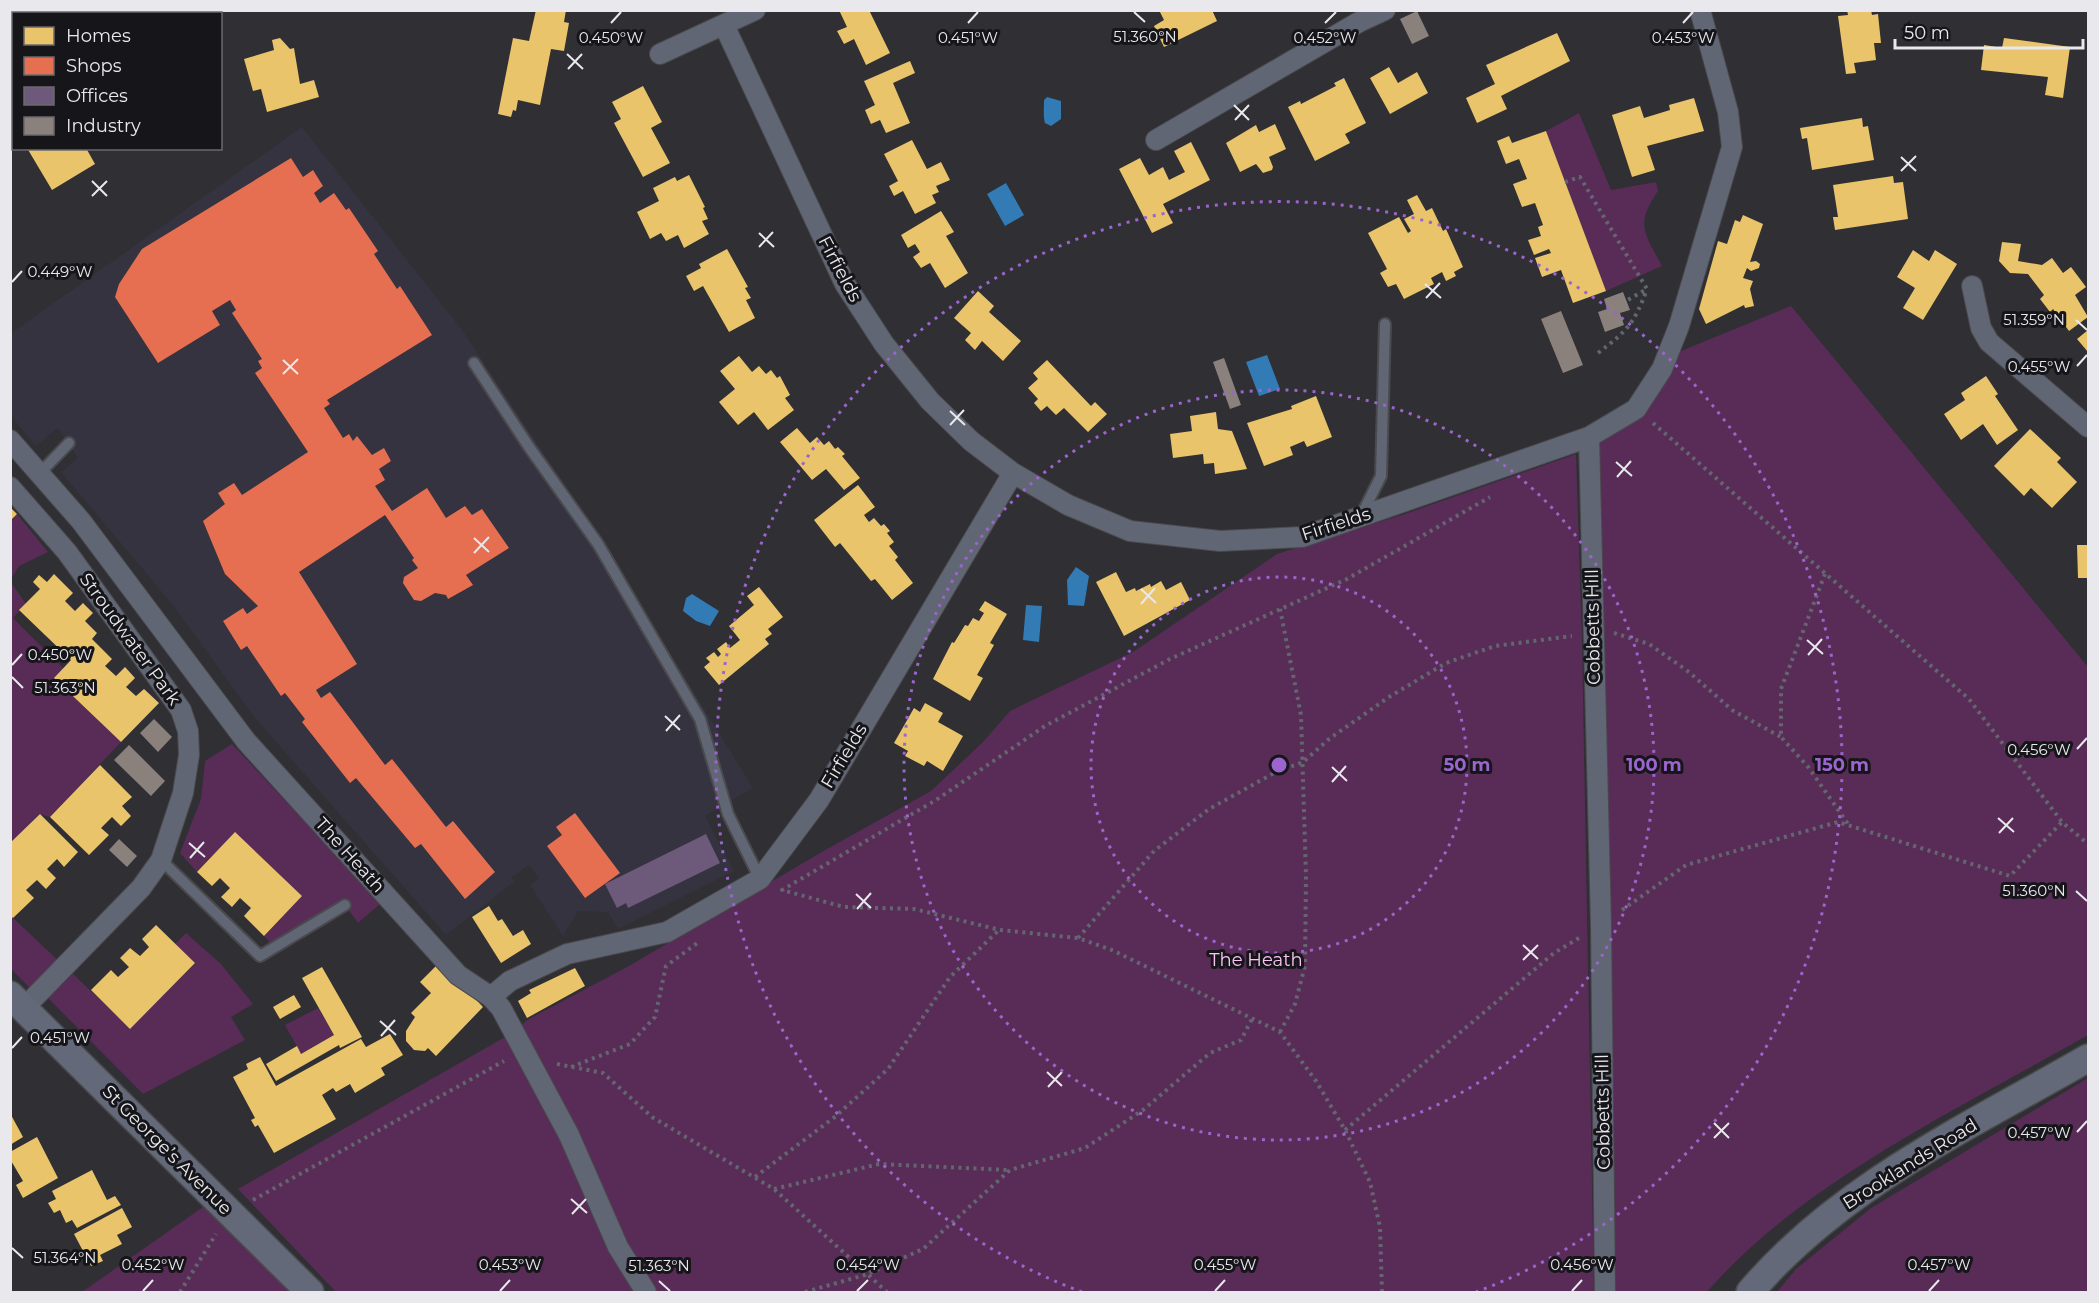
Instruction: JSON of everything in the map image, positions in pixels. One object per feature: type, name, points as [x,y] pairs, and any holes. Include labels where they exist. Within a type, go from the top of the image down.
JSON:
[{"type":"main road","name":"St George’s Avenue","points":[[17,1002],[310,1293]]},
{"type":"main road","name":"Brooklands Road","points":[[1750,1293],[1816,1225],[1872,1184],[2088,1058]]},
{"type":"street","points":[[660,54],[755,10]]},
{"type":"street","points":[[1156,140],[1356,16],[1385,10]]},
{"type":"street","points":[[1589,436],[1636,409],[1662,369],[1679,326],[1732,147],[1732,129],[1700,10]]},
{"type":"street","name":"Firfields","points":[[724,26],[845,284],[884,344],[930,401],[971,441],[1013,473],[1068,506],[1130,531],[1220,541],[1302,537],[1589,436]]},
{"type":"street","points":[[1972,286],[1981,328],[1989,342],[2088,427]]},
{"type":"street","name":"Cobbetts Hill","points":[[1589,436],[1601,925],[1605,1293]]},
{"type":"street","name":"The Heath","points":[[10,440],[81,521],[246,741],[458,975],[491,997],[501,1008],[569,1135],[618,1247],[646,1293]]},
{"type":"street","name":"Firfields","points":[[760,879],[819,800],[1013,473]]},
{"type":"street","name":"Stroudwater Park","points":[[10,487],[67,552],[181,710],[188,731],[189,755],[183,794],[161,860],[141,888],[17,1002]]},
{"type":"street","points":[[491,997],[510,981],[567,954],[667,932],[760,879]]},
{"type":"lane","points":[[1361,516],[1381,476],[1385,324]]},
{"type":"lane","points":[[474,363],[529,447],[598,544],[700,718],[729,814],[760,879]]},
{"type":"lane","points":[[39,474],[69,443]]},
{"type":"lane","points":[[161,860],[260,956],[345,905]]},
{"type":"path","points":[[1565,182],[1580,177],[1647,289]]},
{"type":"path","points":[[1626,301],[1647,289]]},
{"type":"path","points":[[1598,352],[1624,333],[1636,318],[1647,289]]},
{"type":"path","points":[[1636,409],[1969,699],[2061,822],[2088,844]]},
{"type":"path","points":[[772,896],[936,800],[1045,726],[1170,660],[1347,579],[1497,494]]},
{"type":"path","points":[[1781,737],[1781,689],[1825,574]]},
{"type":"path","points":[[1280,609],[1301,715],[1305,966],[1295,1004],[1280,1032]]},
{"type":"path","points":[[1078,938],[1154,851],[1209,809],[1276,772],[1303,762],[1329,739],[1446,663],[1495,646],[1557,639],[1592,631],[1605,631],[1649,644],[1689,672],[1732,710],[1781,737],[1809,768],[1848,824]]},
{"type":"path","points":[[1345,1130],[1554,953],[1601,925],[1686,866],[1838,822],[2010,876],[2061,822]]},
{"type":"path","points":[[782,890],[844,907],[914,909],[1000,930],[1078,938],[1112,950],[1280,1032],[1316,1081],[1345,1130],[1370,1182],[1378,1216],[1382,1293]]},
{"type":"path","points":[[755,1178],[836,1116],[888,1070],[950,977],[1000,930]]},
{"type":"path","points":[[570,1067],[630,1044],[656,1017],[666,966],[703,939]]},
{"type":"path","points":[[774,1189],[879,1164],[1010,1170],[1085,1148],[1143,1110],[1210,1053],[1241,1040],[1253,1017]]},
{"type":"path","points":[[180,1293],[230,1213],[526,1055],[603,1073],[652,1117],[774,1189],[887,1293]]},
{"type":"path","points":[[805,1293],[865,1275],[923,1249],[1010,1170]]},
{"type":"shaded area","points":[[302,127],[463,331],[590,523],[753,788],[705,816],[734,871],[618,929],[608,912],[578,911],[563,936],[530,885],[539,878],[529,865],[512,877],[514,882],[446,935],[255,718],[172,604],[61,472],[78,458],[58,428],[36,446],[11,416],[10,334]]},
{"type":"green space","points":[[1579,113],[1611,190],[1656,182],[1658,191],[1646,212],[1644,221],[1647,236],[1662,266],[1606,291],[1546,131]]},
{"type":"green space","points":[[1791,306],[2088,667],[2088,1035],[1937,1119],[1836,1182],[1788,1216],[1745,1253],[1707,1292],[1616,1292],[1606,735],[1595,438],[1642,413],[1681,351]]},
{"type":"green space","name":"The Heath","points":[[1576,454],[1582,643],[1594,1292],[336,1292],[238,1189],[507,1036],[529,1019],[629,966],[820,853],[931,791],[983,742],[1010,711],[1133,652],[1277,554],[1402,515]]},
{"type":"green space","points":[[17,514],[48,552],[19,566],[11,579],[11,521]]},
{"type":"green space","points":[[10,581],[26,604],[13,618],[63,668],[54,678],[121,742],[50,817],[39,814],[11,843]]},
{"type":"green space","points":[[232,744],[381,903],[358,923],[345,905],[274,947],[264,936],[302,896],[235,833],[197,872],[180,853],[201,799],[205,761]]},
{"type":"green space","points":[[10,915],[64,966],[37,995],[11,969]]},
{"type":"green space","points":[[186,933],[221,964],[253,1004],[231,1017],[245,1040],[143,1094],[48,998],[73,974],[130,1028],[195,964],[175,944]]},
{"type":"green space","points":[[318,1008],[334,1035],[301,1054],[285,1025]]},
{"type":"green space","points":[[2088,1078],[2088,1292],[1777,1292],[1796,1269],[1871,1208]]},
{"type":"green space","points":[[203,1207],[290,1292],[82,1292]]},
{"type":"water","points":[[1047,97],[1061,101],[1061,119],[1051,126],[1045,123],[1044,118],[1044,100]]},
{"type":"water","points":[[1006,183],[1024,215],[1005,226],[987,194]]},
{"type":"water","points":[[1267,355],[1280,389],[1259,396],[1246,362]]},
{"type":"water","points":[[1076,567],[1089,576],[1084,606],[1068,605],[1067,580]]},
{"type":"water","points":[[692,594],[719,611],[710,626],[696,621],[683,611],[686,598]]},
{"type":"water","points":[[1026,605],[1042,606],[1039,642],[1023,640]]},
{"type":"building: Homes","points":[[162,10],[202,10],[200,12],[163,12]]},
{"type":"building: Homes","points":[[536,10],[566,10],[564,22],[569,23],[564,51],[551,49],[540,105],[518,100],[516,111],[513,110],[511,117],[498,114],[513,38],[529,41]]},
{"type":"building: Homes","points":[[839,10],[869,10],[890,53],[866,65],[854,39],[844,44],[837,31],[847,27]]},
{"type":"building: Homes","points":[[1159,10],[1212,10],[1217,21],[1164,47],[1154,26],[1164,20]]},
{"type":"building: Homes","points":[[1847,10],[1871,10],[1872,15],[1878,14],[1881,43],[1874,43],[1876,60],[1854,63],[1856,73],[1846,74],[1838,16],[1848,15]]},
{"type":"building: Homes","points":[[1557,33],[1570,61],[1501,96],[1507,109],[1477,123],[1466,98],[1495,84],[1486,65]]},
{"type":"building: Homes","points":[[280,38],[290,49],[294,48],[300,84],[314,80],[319,97],[267,112],[261,89],[253,91],[244,59],[274,50],[272,40]]},
{"type":"building: Homes","points":[[2004,38],[2070,47],[2063,98],[2045,95],[2048,77],[1981,70],[1984,45],[2002,48]]},
{"type":"building: Homes","points":[[10,48],[12,50],[12,120],[10,121]]},
{"type":"building: Homes","points":[[910,61],[915,73],[893,83],[910,123],[886,133],[880,120],[871,124],[865,110],[875,105],[864,81]]},
{"type":"building: Homes","points":[[1389,67],[1398,83],[1417,72],[1428,93],[1390,114],[1370,78]]},
{"type":"building: Homes","points":[[1344,78],[1366,123],[1345,134],[1350,143],[1315,161],[1288,107],[1300,101],[1301,104],[1336,86],[1334,83]]},
{"type":"building: Homes","points":[[643,86],[662,122],[651,128],[670,163],[643,177],[614,123],[621,119],[612,102]]},
{"type":"building: Homes","points":[[1694,98],[1704,131],[1647,146],[1655,170],[1632,177],[1612,115],[1640,106],[1644,118],[1670,110],[1669,105]]},
{"type":"building: Homes","points":[[1862,118],[1863,127],[1868,126],[1874,160],[1812,170],[1807,138],[1802,139],[1800,128]]},
{"type":"building: Homes","points":[[1275,124],[1286,149],[1269,157],[1272,170],[1263,173],[1256,164],[1240,172],[1226,143],[1256,125],[1259,132]]},
{"type":"building: Homes","points":[[1546,131],[1606,291],[1573,303],[1561,270],[1542,277],[1535,258],[1551,253],[1549,249],[1534,255],[1528,240],[1541,236],[1538,227],[1543,225],[1535,203],[1522,207],[1513,184],[1527,179],[1519,159],[1506,164],[1497,141],[1509,136],[1512,143]]},
{"type":"building: Homes","points":[[912,140],[927,169],[941,162],[950,180],[936,186],[939,192],[932,195],[936,203],[915,214],[903,191],[894,196],[889,186],[898,181],[884,154]]},
{"type":"building: Homes","points":[[1191,142],[1210,180],[1163,204],[1173,223],[1152,233],[1119,169],[1140,158],[1149,175],[1163,167],[1169,180],[1185,172],[1174,151]]},
{"type":"building: Homes","points":[[28,150],[87,150],[95,164],[52,190]]},
{"type":"building: Homes","points":[[689,175],[705,207],[703,208],[708,219],[702,221],[709,234],[684,248],[678,235],[666,241],[661,233],[650,239],[637,212],[659,201],[653,188],[675,177],[677,181]]},
{"type":"building: Homes","points":[[1893,176],[1894,183],[1903,182],[1908,219],[1835,230],[1833,217],[1838,217],[1833,185]]},
{"type":"building: Homes","points":[[1417,195],[1426,211],[1432,208],[1443,231],[1446,229],[1463,267],[1454,272],[1456,276],[1446,281],[1442,272],[1431,278],[1434,284],[1404,299],[1396,284],[1388,287],[1380,273],[1387,269],[1368,233],[1399,217],[1408,233],[1411,231],[1404,219],[1414,214],[1407,200]]},
{"type":"building: Homes","points":[[941,211],[954,232],[946,236],[968,273],[945,288],[930,263],[921,268],[913,257],[920,252],[915,244],[908,248],[901,235]]},
{"type":"building: Homes","points":[[1743,215],[1763,224],[1750,262],[1756,261],[1760,264],[1759,268],[1751,271],[1747,268],[1743,278],[1753,281],[1750,289],[1754,306],[1745,308],[1744,305],[1706,324],[1699,309],[1718,241],[1727,244],[1735,220],[1740,222]]},
{"type":"building: Homes","points":[[2002,242],[2021,244],[2018,261],[2042,265],[2052,258],[2063,273],[2071,267],[2086,287],[2075,295],[2088,317],[2069,331],[2053,309],[2050,312],[2040,299],[2044,295],[2028,274],[2010,273],[1999,261]]},
{"type":"building: Homes","points":[[727,249],[748,287],[745,288],[751,298],[746,300],[755,318],[729,332],[703,286],[694,291],[686,276],[701,268],[699,264]]},
{"type":"building: Homes","points":[[1913,250],[1929,261],[1935,250],[1957,264],[1923,320],[1903,308],[1915,288],[1897,277]]},
{"type":"building: Homes","points":[[978,291],[994,306],[989,312],[1021,341],[1003,361],[982,341],[975,350],[965,340],[971,333],[954,318]]},
{"type":"building: Homes","points":[[2088,330],[2088,352],[2077,339]]},
{"type":"building: Homes","points":[[739,356],[752,372],[759,366],[766,374],[771,370],[777,378],[780,376],[790,395],[785,398],[794,410],[768,430],[754,412],[738,425],[719,402],[735,389],[720,371]]},
{"type":"building: Homes","points":[[1047,360],[1091,406],[1095,402],[1107,414],[1088,432],[1064,408],[1056,415],[1047,406],[1041,411],[1034,403],[1038,399],[1028,388],[1038,379],[1033,373]]},
{"type":"building: Homes","points":[[1986,376],[1998,394],[1995,396],[2018,430],[1997,445],[1983,424],[1961,440],[1944,414],[1965,400],[1961,393]]},
{"type":"building: Homes","points":[[1316,396],[1332,437],[1307,447],[1304,441],[1290,447],[1293,455],[1264,466],[1247,423],[1292,409],[1291,406]]},
{"type":"building: Homes","points":[[1216,412],[1218,429],[1232,431],[1247,469],[1215,474],[1214,463],[1204,464],[1203,454],[1173,458],[1170,434],[1192,431],[1190,416]]},
{"type":"building: Homes","points":[[797,428],[810,443],[817,437],[824,445],[829,441],[835,449],[838,447],[845,454],[842,456],[860,478],[844,490],[826,469],[812,480],[780,442]]},
{"type":"building: Homes","points":[[2030,429],[2061,458],[2057,462],[2077,482],[2052,508],[2031,488],[2024,496],[1994,466]]},
{"type":"building: Homes","points":[[858,485],[875,507],[864,515],[869,522],[874,518],[890,531],[887,533],[894,542],[889,546],[898,557],[895,560],[913,583],[892,600],[875,579],[871,581],[840,543],[835,547],[814,520]]},
{"type":"building: Homes","points":[[10,507],[17,514],[10,521]]},
{"type":"building: Homes","points":[[2077,545],[2088,545],[2088,578],[2078,578]]},
{"type":"building: Homes","points":[[1116,572],[1126,592],[1135,588],[1136,591],[1150,584],[1151,587],[1161,581],[1166,590],[1181,582],[1190,600],[1124,636],[1096,582]]},
{"type":"building: Homes","points":[[54,574],[73,593],[65,601],[75,611],[83,603],[93,613],[85,621],[97,633],[92,639],[112,659],[105,666],[116,676],[125,667],[135,678],[126,687],[136,696],[144,689],[159,703],[121,742],[54,678],[71,660],[19,610],[40,589],[33,582],[39,575],[47,582]]},
{"type":"building: Homes","points":[[759,587],[783,617],[768,629],[772,634],[765,639],[769,644],[719,685],[704,667],[710,662],[706,658],[714,652],[718,657],[721,654],[717,649],[726,642],[730,648],[740,640],[729,626],[754,605],[747,596]]},
{"type":"building: Homes","points":[[985,601],[1007,614],[990,643],[994,645],[977,675],[983,678],[970,701],[933,679],[952,642],[954,643],[965,625],[968,626],[973,618],[979,621],[984,613],[979,610]]},
{"type":"building: Homes","points":[[925,703],[943,713],[938,722],[963,736],[943,771],[927,761],[924,766],[905,756],[908,751],[894,743],[914,708],[920,712]]},
{"type":"building: Homes","points":[[100,765],[132,797],[122,806],[131,816],[121,826],[112,817],[101,828],[109,835],[89,855],[50,817]]},
{"type":"building: Homes","points":[[40,814],[78,852],[64,867],[57,859],[47,869],[56,878],[46,889],[37,880],[26,890],[34,898],[13,918],[10,915],[10,843]]},
{"type":"building: Homes","points":[[235,832],[302,896],[264,936],[244,916],[251,908],[240,898],[232,907],[221,897],[230,888],[220,878],[212,886],[197,872]]},
{"type":"building: Homes","points":[[489,906],[498,921],[502,919],[513,936],[523,930],[531,944],[501,963],[472,917]]},
{"type":"building: Homes","points":[[156,925],[195,963],[130,1029],[91,990],[111,970],[118,977],[129,967],[120,958],[130,948],[140,956],[149,947],[142,939]]},
{"type":"building: Homes","points":[[440,962],[483,1007],[436,1056],[428,1048],[425,1051],[414,1050],[406,1041],[406,1031],[415,1017],[411,1013],[431,993],[420,982]]},
{"type":"building: Homes","points":[[322,967],[362,1037],[340,1048],[339,1045],[276,1081],[266,1064],[297,1046],[301,1054],[334,1035],[302,978]]},
{"type":"building: Homes","points":[[575,968],[585,986],[527,1018],[518,1001],[531,993],[529,990]]},
{"type":"building: Homes","points":[[294,995],[301,1007],[280,1019],[273,1007]]},
{"type":"building: Homes","points":[[390,1034],[403,1055],[381,1068],[385,1075],[355,1093],[350,1084],[336,1092],[333,1088],[322,1095],[336,1119],[274,1153],[258,1125],[255,1127],[251,1120],[255,1118],[233,1077],[248,1069],[246,1064],[260,1057],[276,1086],[361,1039],[366,1047]]},
{"type":"building: Homes","points":[[10,1113],[23,1137],[10,1145]]},
{"type":"building: Homes","points":[[37,1137],[58,1178],[23,1198],[16,1185],[23,1181],[10,1159],[10,1152]]},
{"type":"building: Homes","points":[[92,1170],[107,1200],[115,1196],[121,1205],[77,1228],[72,1220],[66,1223],[60,1210],[54,1213],[48,1203],[56,1199],[52,1191]]},
{"type":"building: Homes","points":[[122,1208],[132,1227],[117,1235],[122,1244],[100,1255],[103,1261],[91,1266],[74,1234]]},
{"type":"building: Shops","points":[[291,158],[303,177],[313,170],[323,186],[314,193],[320,203],[334,193],[346,210],[349,208],[378,251],[374,254],[397,289],[400,286],[432,335],[327,400],[330,404],[324,408],[343,438],[349,434],[353,441],[357,436],[372,455],[384,448],[391,461],[379,469],[385,480],[375,486],[392,511],[427,488],[446,518],[465,506],[472,515],[482,509],[509,548],[466,575],[473,585],[448,599],[446,595],[435,593],[421,601],[414,600],[403,583],[404,577],[418,568],[412,560],[414,558],[385,515],[299,572],[357,664],[316,690],[321,698],[330,692],[385,765],[392,759],[446,827],[453,821],[495,872],[465,899],[421,844],[415,848],[356,778],[350,783],[302,722],[305,719],[285,693],[281,696],[247,646],[241,650],[223,621],[243,608],[247,614],[258,606],[225,574],[203,521],[225,504],[218,493],[234,483],[242,495],[308,452],[255,373],[262,368],[258,361],[262,359],[232,313],[236,310],[230,300],[212,311],[220,325],[158,363],[115,297],[119,284],[142,249]]},
{"type":"building: Shops","points":[[575,813],[620,873],[585,898],[547,846],[562,835],[556,827]]},
{"type":"building: Offices","points":[[706,834],[720,863],[628,908],[626,903],[617,908],[605,884]]},
{"type":"building: Industry","points":[[1417,11],[1429,36],[1412,44],[1400,19]]},
{"type":"building: Industry","points":[[1623,292],[1630,310],[1620,313],[1624,325],[1605,332],[1598,312],[1607,309],[1604,299]]},
{"type":"building: Industry","points":[[1561,311],[1583,365],[1563,373],[1541,319]]},
{"type":"building: Industry","points":[[1224,358],[1241,405],[1230,409],[1213,362]]},
{"type":"building: Industry","points":[[154,719],[172,737],[158,752],[140,733]]},
{"type":"building: Industry","points":[[129,745],[165,781],[151,796],[114,760]]},
{"type":"building: Industry","points":[[119,839],[137,856],[127,867],[109,850]]}]
